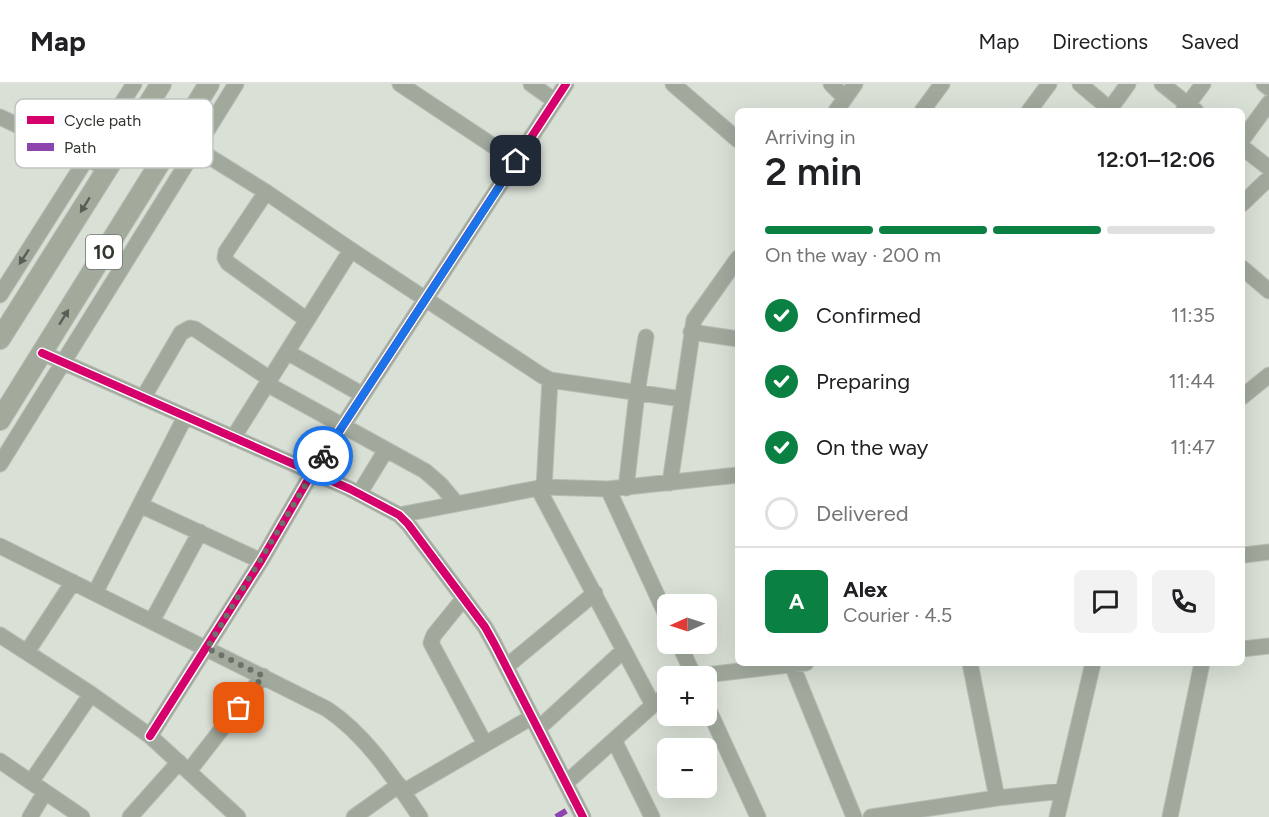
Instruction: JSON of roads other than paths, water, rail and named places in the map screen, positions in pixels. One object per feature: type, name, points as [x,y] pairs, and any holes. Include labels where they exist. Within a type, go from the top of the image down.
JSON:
[{"type":"main road","name":"10","points":[[151,99],[160,84]]},
{"type":"main road","name":"10","points":[[199,99],[209,84]]},
{"type":"main road","name":"10","points":[[0,420],[156,168]]},
{"type":"main road","name":"10","points":[[3,328],[108,169]]},
{"type":"street","points":[[125,99],[134,84]]},
{"type":"street","points":[[213,121],[236,84]]},
{"type":"street","points":[[400,84],[516,161]]},
{"type":"street","points":[[531,84],[555,101]]},
{"type":"street","points":[[150,736],[261,561],[312,472],[566,84]]},
{"type":"street","points":[[673,84],[735,137]]},
{"type":"street","points":[[831,84],[845,98]]},
{"type":"street","points":[[838,108],[855,84]]},
{"type":"street","points":[[924,108],[942,84]]},
{"type":"street","points":[[1031,108],[1049,84]]},
{"type":"street","points":[[1080,84],[1109,108]]},
{"type":"street","points":[[1112,108],[1128,84]]},
{"type":"street","points":[[1162,84],[1188,108]]},
{"type":"street","points":[[1190,108],[1203,84]]},
{"type":"street","points":[[1264,84],[1269,88]]},
{"type":"street","points":[[1245,136],[1269,103]]},
{"type":"street","points":[[0,117],[15,124]]},
{"type":"street","points":[[1245,149],[1269,168]]},
{"type":"street","points":[[213,159],[550,380],[682,399]]},
{"type":"street","points":[[0,295],[81,168]]},
{"type":"street","points":[[0,464],[184,168]]},
{"type":"street","points":[[1245,201],[1269,178]]},
{"type":"street","points":[[266,192],[226,252],[225,258],[228,263],[307,320]]},
{"type":"street","points":[[233,438],[351,250]]},
{"type":"street","points":[[670,483],[691,332],[698,313],[735,262]]},
{"type":"street","points":[[1245,271],[1269,291]]},
{"type":"street","points":[[143,398],[181,333],[190,328],[195,329],[269,381],[433,477],[456,503]]},
{"type":"street","points":[[691,332],[735,339]]},
{"type":"street","points":[[626,488],[646,337]]},
{"type":"street","points":[[287,352],[363,395]]},
{"type":"street","points":[[42,353],[312,472],[399,515],[485,627],[584,817]]},
{"type":"street","points":[[1245,395],[1269,375]]},
{"type":"street","points":[[550,380],[541,487],[652,705]]},
{"type":"street","points":[[95,593],[185,417]]},
{"type":"street","points":[[359,494],[386,450]]},
{"type":"street","points":[[399,515],[541,487],[626,488],[735,475]]},
{"type":"street","points":[[608,489],[657,595]]},
{"type":"street","points":[[140,505],[261,561]]},
{"type":"street","points":[[152,621],[200,532]]},
{"type":"street","points":[[0,546],[263,676],[341,718],[365,741],[420,817]]},
{"type":"street","points":[[1245,555],[1269,552]]},
{"type":"street","points":[[27,652],[73,582]]},
{"type":"street","points":[[507,666],[595,593]]},
{"type":"street","points":[[464,598],[434,635],[431,643],[485,744]]},
{"type":"street","points":[[1,638],[27,652],[91,694],[150,736],[238,817]]},
{"type":"street","points":[[1245,649],[1269,646]]},
{"type":"street","points":[[358,816],[401,789],[485,744],[536,722],[624,650]]},
{"type":"street","points":[[717,673],[782,666]]},
{"type":"street","points":[[800,666],[854,817]]},
{"type":"street","points":[[971,666],[998,798]]},
{"type":"street","points":[[1057,817],[1092,666]]},
{"type":"street","points":[[1170,817],[1201,666]]},
{"type":"street","points":[[138,814],[184,766],[263,676]]},
{"type":"street","points":[[31,782],[91,694]]},
{"type":"street","points":[[566,783],[657,702]]},
{"type":"street","points":[[716,726],[758,817]]},
{"type":"street","points":[[614,740],[652,817]]},
{"type":"street","points":[[0,761],[82,817]]},
{"type":"street","points":[[871,817],[966,810],[998,798],[1062,791]]},
{"type":"street","points":[[30,817],[45,792]]}]
